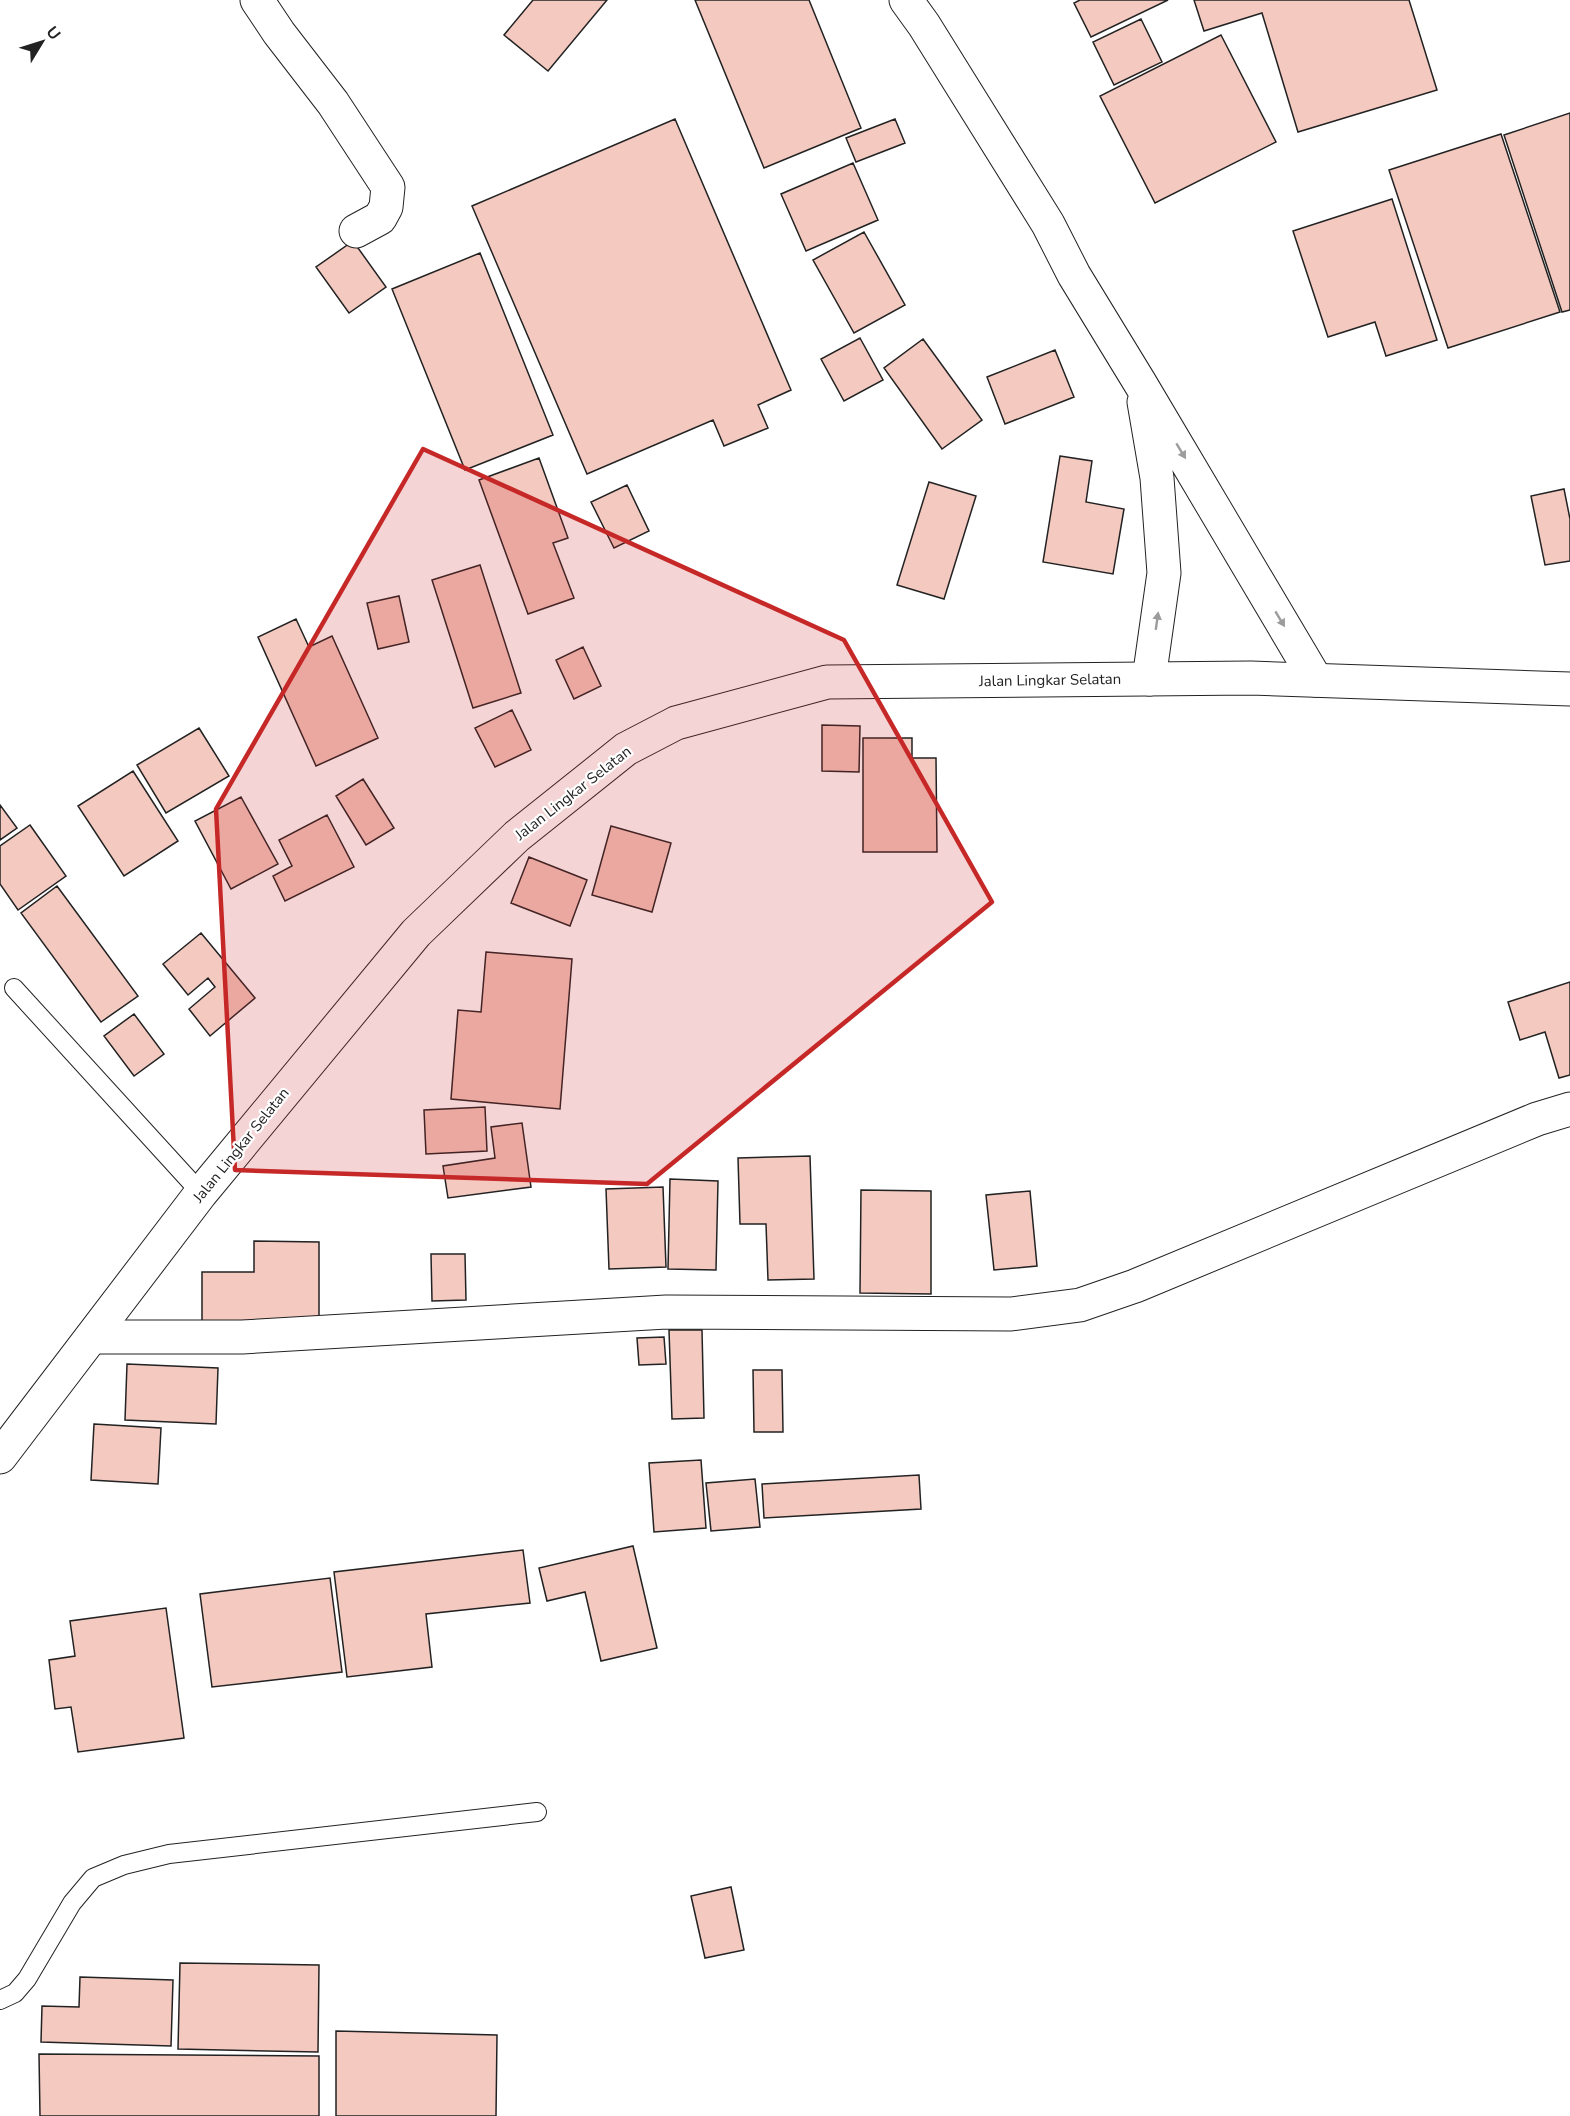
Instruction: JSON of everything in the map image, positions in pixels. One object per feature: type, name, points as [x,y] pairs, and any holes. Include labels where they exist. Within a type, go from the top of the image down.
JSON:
[{"type":"main road","points":[[257,0],[296,56],[333,103],[388,187],[386,207],[380,218],[356,231]]},
{"type":"main road","points":[[906,0],[924,25],[1047,224],[1074,275],[1316,680]]},
{"type":"main road","points":[[1140,382],[1157,478],[1164,573],[1149,679]]},
{"type":"main road","name":"Jalan Lingkar Selatan","points":[[0,1457],[201,1193],[416,933],[517,836],[626,749],[675,723],[827,682],[1251,678],[1570,689]]},
{"type":"main road","points":[[92,1337],[242,1338],[666,1312],[1011,1314],[1080,1305],[1135,1286],[1537,1119],[1570,1109]]},
{"type":"lane","points":[[14,988],[201,1193]]},
{"type":"lane","points":[[0,2000],[15,1993],[27,1979],[72,1903],[93,1878],[124,1865],[169,1854],[537,1812]]},
{"type":"highlighted area","points":[[423,449],[844,640],[992,902],[647,1184],[235,1170],[216,809]]},
{"type":"building","points":[[533,0],[607,0],[548,71],[504,35]]},
{"type":"building","points":[[695,0],[809,0],[861,128],[764,168]]},
{"type":"building","points":[[1080,0],[1168,0],[1091,37],[1074,3]]},
{"type":"building","points":[[1194,0],[1409,0],[1437,90],[1298,132],[1262,13],[1204,31]]},
{"type":"building","points":[[1141,19],[1162,62],[1114,85],[1093,42]]},
{"type":"building","points":[[1221,35],[1276,142],[1155,203],[1100,96]]},
{"type":"building","points":[[1570,113],[1570,310],[1562,312],[1504,135]]},
{"type":"building","points":[[675,119],[791,390],[758,405],[768,428],[724,446],[713,420],[587,474],[472,206]]},
{"type":"building","points":[[895,119],[905,143],[856,162],[846,138]]},
{"type":"building","points":[[1501,134],[1560,312],[1448,348],[1389,170]]},
{"type":"building","points":[[853,163],[878,220],[806,251],[781,194]]},
{"type":"building","points":[[1392,199],[1437,340],[1386,356],[1375,322],[1328,337],[1293,231]]},
{"type":"building","points":[[864,232],[905,305],[854,333],[813,260]]},
{"type":"building","points":[[353,241],[386,287],[349,313],[316,267]]},
{"type":"building","points":[[480,253],[553,435],[465,470],[392,289]]},
{"type":"building","points":[[860,338],[883,380],[844,401],[821,359]]},
{"type":"building","points":[[923,339],[982,420],[942,449],[884,368]]},
{"type":"building","points":[[1055,350],[1074,397],[1005,424],[987,377]]},
{"type":"building","points":[[1060,456],[1092,461],[1086,502],[1124,509],[1113,574],[1043,562]]},
{"type":"building","points":[[539,458],[568,538],[553,543],[574,598],[528,614],[479,480]]},
{"type":"building","points":[[929,482],[976,496],[944,599],[897,585]]},
{"type":"building","points":[[627,485],[649,531],[614,548],[591,502]]},
{"type":"building","points":[[1564,489],[1570,519],[1570,561],[1545,565],[1531,496]]},
{"type":"building","points":[[480,565],[521,693],[473,708],[432,580]]},
{"type":"building","points":[[399,596],[409,642],[378,649],[367,603]]},
{"type":"building","points":[[296,619],[309,647],[332,636],[378,738],[316,766],[258,637]]},
{"type":"building","points":[[583,647],[601,686],[574,699],[556,660]]},
{"type":"building","points":[[512,710],[531,750],[495,767],[475,728]]},
{"type":"building","points":[[822,725],[860,726],[859,772],[822,771]]},
{"type":"building","points":[[199,728],[229,776],[166,813],[137,765]]},
{"type":"building","points":[[863,738],[912,738],[912,758],[936,758],[937,852],[863,852]]},
{"type":"building","points":[[133,771],[178,841],[124,876],[78,806]]},
{"type":"building","points":[[363,779],[394,828],[366,845],[336,796]]},
{"type":"building","points":[[241,797],[278,864],[231,889],[195,821]]},
{"type":"building","points":[[0,805],[17,828],[0,840]]},
{"type":"building","points":[[327,815],[354,867],[285,901],[273,876],[292,866],[279,840]]},
{"type":"building","points":[[30,825],[66,876],[18,910],[0,884],[0,846]]},
{"type":"building","points":[[611,826],[671,843],[652,912],[592,895]]},
{"type":"building","points":[[529,857],[587,880],[570,926],[511,903]]},
{"type":"building","points":[[57,886],[138,996],[101,1022],[21,913]]},
{"type":"building","points":[[201,933],[255,998],[210,1036],[189,1009],[215,987],[208,978],[188,995],[163,964]]},
{"type":"building","points":[[486,952],[572,959],[560,1109],[451,1099],[458,1010],[481,1012]]},
{"type":"building","points":[[1570,982],[1570,1075],[1559,1078],[1545,1032],[1520,1040],[1508,1002]]},
{"type":"building","points":[[134,1014],[164,1054],[134,1076],[104,1036]]},
{"type":"building","points":[[485,1107],[487,1151],[426,1154],[424,1110]]},
{"type":"building","points":[[522,1123],[531,1187],[448,1198],[443,1166],[495,1158],[491,1127]]},
{"type":"building","points":[[810,1156],[814,1279],[768,1280],[766,1224],[740,1224],[738,1158]]},
{"type":"building","points":[[670,1179],[718,1181],[716,1270],[668,1269]]},
{"type":"building","points":[[663,1187],[666,1267],[609,1269],[606,1189]]},
{"type":"building","points":[[861,1190],[931,1191],[931,1294],[860,1293]]},
{"type":"building","points":[[1030,1191],[1037,1266],[994,1270],[986,1195]]},
{"type":"building","points":[[254,1241],[319,1242],[319,1322],[202,1322],[202,1272],[254,1272]]},
{"type":"building","points":[[431,1254],[465,1254],[466,1300],[432,1301]]},
{"type":"building","points":[[669,1330],[702,1330],[704,1418],[672,1419]]},
{"type":"building","points":[[664,1337],[666,1364],[639,1365],[637,1338]]},
{"type":"building","points":[[127,1364],[218,1368],[216,1424],[125,1420]]},
{"type":"building","points":[[753,1370],[782,1370],[783,1432],[754,1432]]},
{"type":"building","points":[[94,1424],[161,1428],[158,1484],[91,1480]]},
{"type":"building","points":[[701,1460],[706,1528],[654,1532],[649,1463]]},
{"type":"building","points":[[919,1475],[921,1509],[764,1518],[762,1484]]},
{"type":"building","points":[[755,1479],[760,1527],[711,1531],[706,1483]]},
{"type":"building","points":[[633,1546],[657,1648],[601,1661],[585,1592],[547,1601],[539,1568]]},
{"type":"building","points":[[523,1550],[530,1603],[426,1614],[432,1667],[347,1677],[334,1572]]},
{"type":"building","points":[[330,1578],[342,1672],[212,1687],[200,1594]]},
{"type":"building","points":[[166,1608],[184,1738],[78,1752],[71,1707],[55,1709],[49,1660],[75,1656],[70,1621]]},
{"type":"building","points":[[731,1887],[744,1950],[705,1958],[691,1896]]},
{"type":"building","points":[[180,1963],[319,1965],[318,2052],[178,2049]]},
{"type":"building","points":[[80,1977],[173,1980],[171,2046],[41,2042],[42,2006],[79,2007]]},
{"type":"building","points":[[336,2031],[497,2035],[496,2116],[336,2116]]},
{"type":"building","points":[[39,2054],[319,2056],[319,2116],[40,2116]]}]
